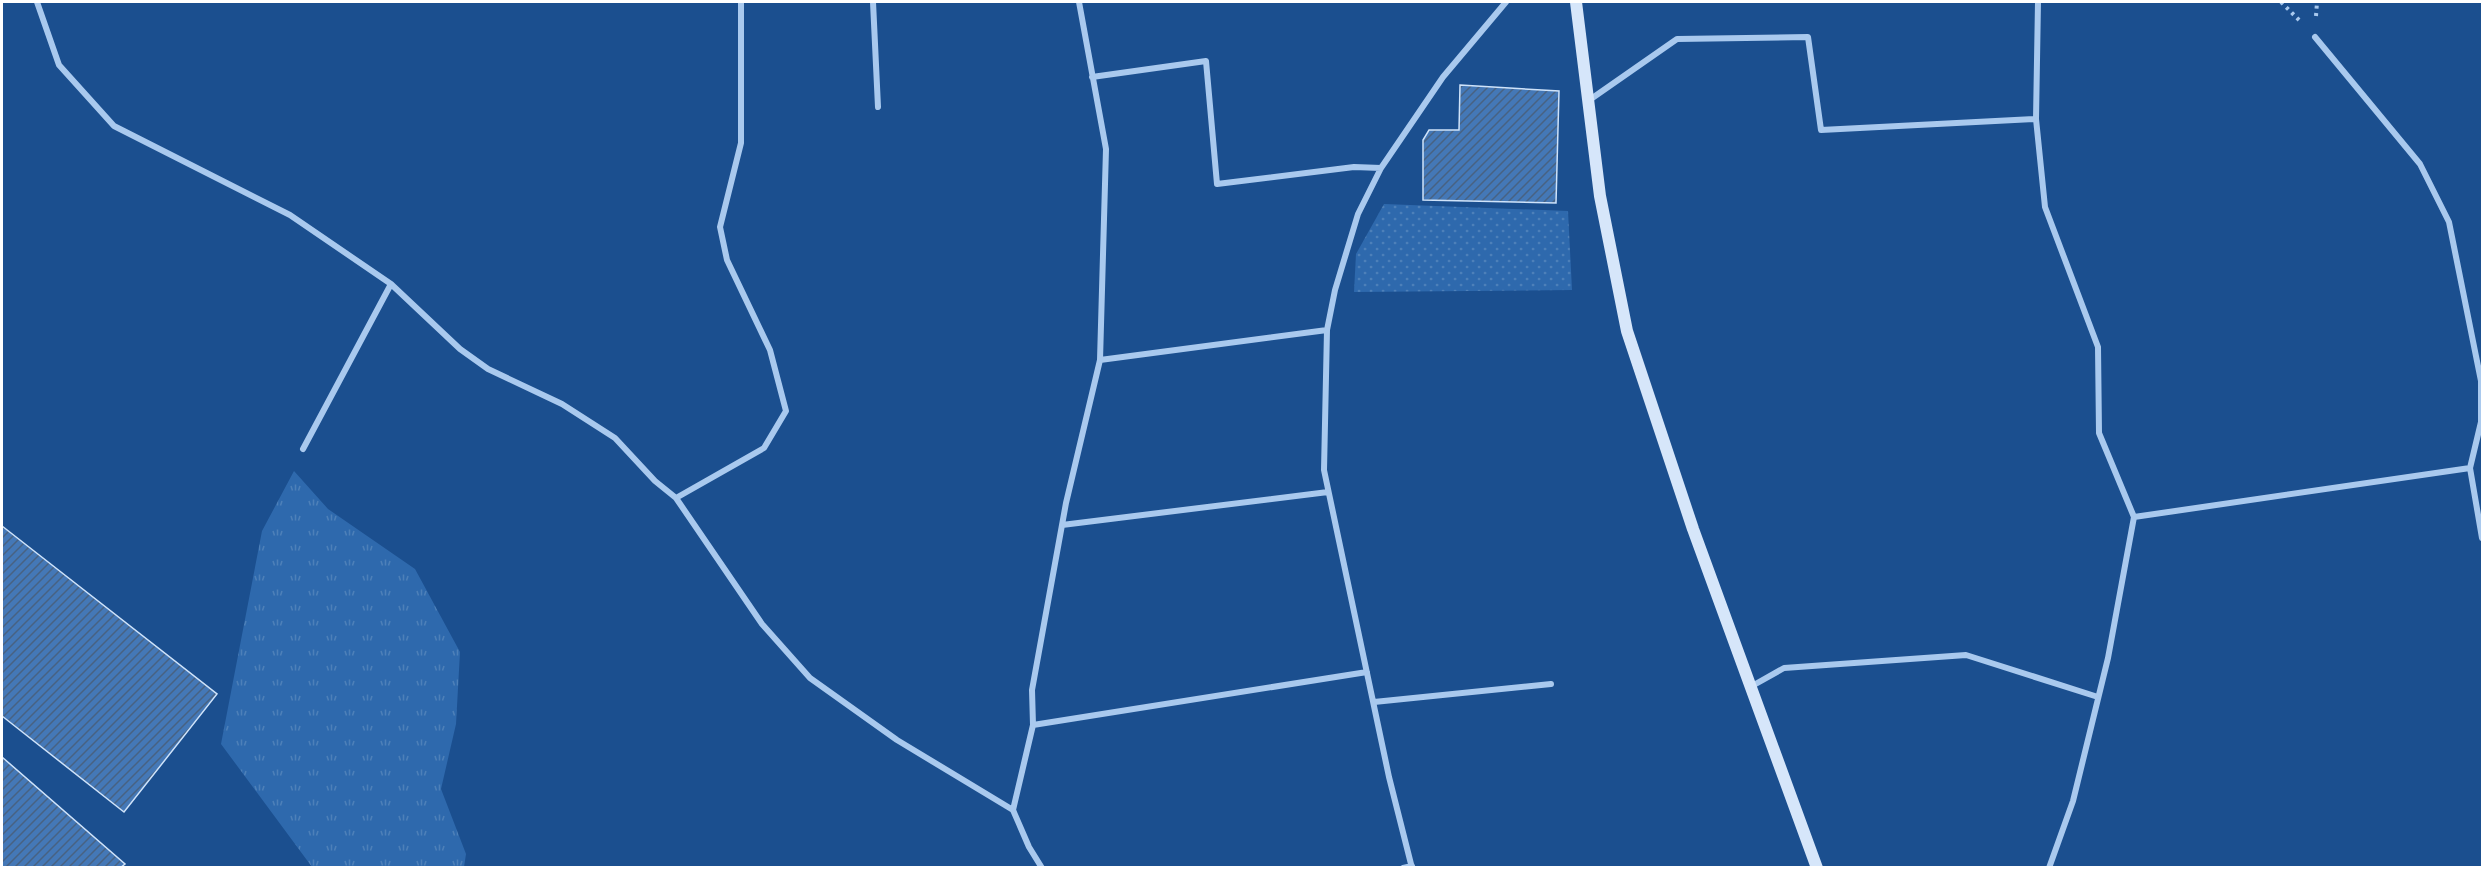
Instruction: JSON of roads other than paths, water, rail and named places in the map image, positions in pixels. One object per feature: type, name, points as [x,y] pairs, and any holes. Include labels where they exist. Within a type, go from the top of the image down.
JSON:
[{"type":"street","points":[[37,2],[59,65],[114,126],[290,215],[391,284],[460,349],[488,369],[562,404],[615,438],[655,481],[676,498],[762,624],[810,678],[897,740],[1014,810]]},
{"type":"street","points":[[676,498],[764,448],[786,411],[770,350],[727,260],[720,227],[741,143],[741,2]]},
{"type":"street","points":[[873,2],[878,107]]},
{"type":"street","points":[[1042,867],[1029,847],[1014,810],[1033,725],[1032,690],[1062,525],[1100,360],[1106,149],[1079,2]]},
{"type":"street","points":[[1402,867],[1412,867],[1389,777],[1324,470],[1327,330],[1335,290],[1358,214],[1381,168],[1443,77],[1506,2]]},
{"type":"street","points":[[1576,2],[1600,196],[1627,331],[1693,529],[1817,867]]},
{"type":"street","points":[[2038,2],[2036,119],[2045,207],[2098,347],[2099,433],[2134,518],[2098,697],[2073,801],[2049,867]]},
{"type":"street","points":[[1587,101],[1677,39],[1808,37],[1821,130],[2036,119]]},
{"type":"street","points":[[2315,37],[2420,164],[2449,222],[2481,381],[2481,422],[2470,468],[2482,538]]},
{"type":"street","points":[[1092,77],[1206,61],[1217,184],[1354,167],[1381,168]]},
{"type":"street","points":[[303,449],[391,284]]},
{"type":"street","points":[[1100,360],[1327,330]]},
{"type":"street","points":[[2134,518],[2470,468]]},
{"type":"street","points":[[1062,525],[1328,492]]},
{"type":"street","points":[[1752,686],[1784,668],[1966,655],[2098,697]]},
{"type":"street","points":[[1033,725],[1367,672]]},
{"type":"street","points":[[1374,702],[1551,684]]}]
